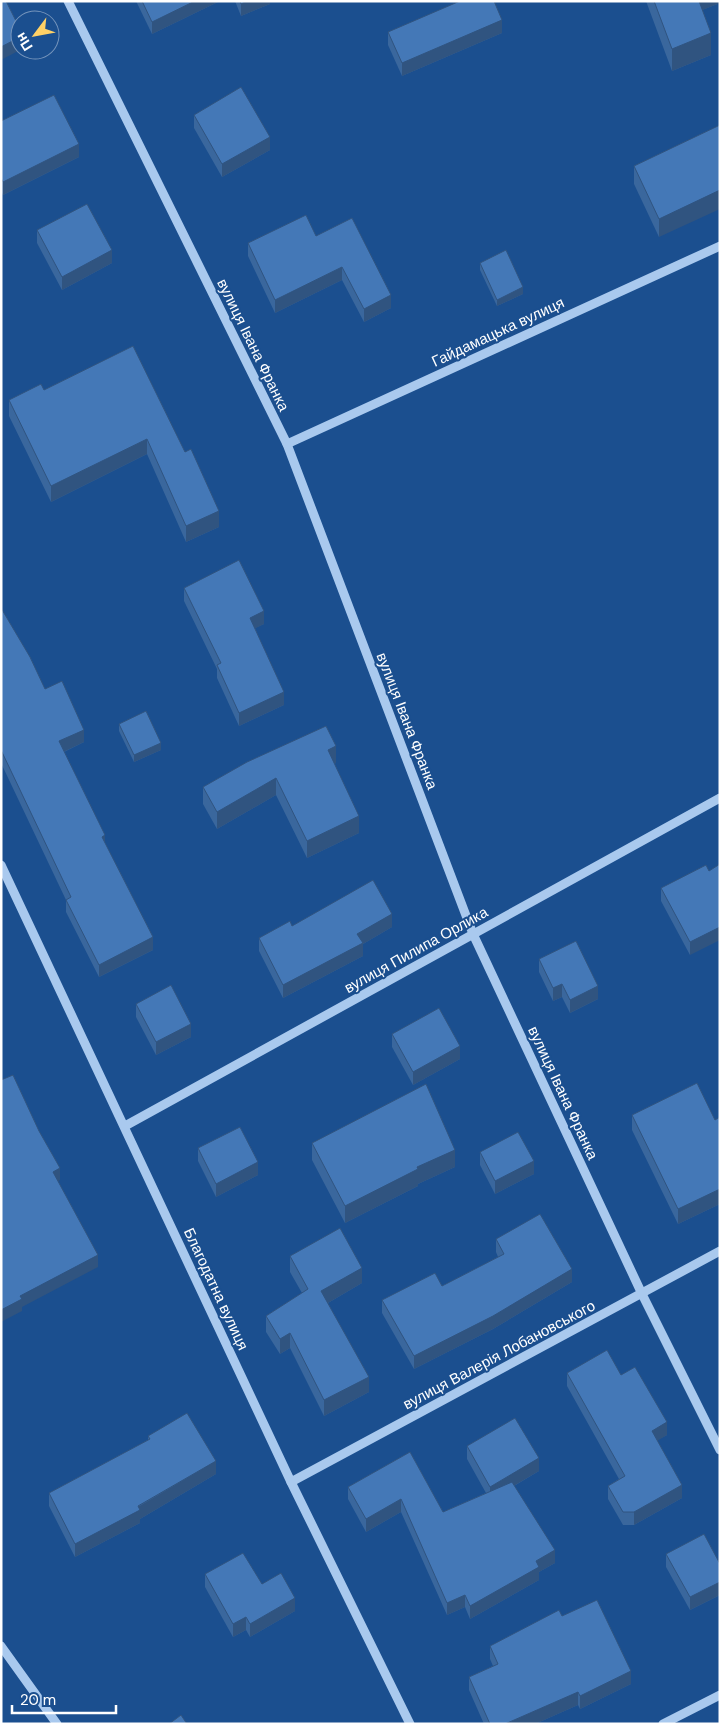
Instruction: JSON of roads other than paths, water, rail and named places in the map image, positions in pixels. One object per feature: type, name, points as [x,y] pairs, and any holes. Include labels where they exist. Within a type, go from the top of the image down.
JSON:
[{"type":"street","name":"вулиця Івана Франка","points":[[68,1],[287,444],[473,934],[642,1294],[720,1450]]},
{"type":"street","name":"Гайдамацька вулиця","points":[[287,444],[720,246]]},
{"type":"street","name":"вулиця Пилипа Орлика","points":[[125,1126],[720,798]]},
{"type":"street","name":"Благодатна вулиця","points":[[1,865],[291,1482],[410,1724]]},
{"type":"street","name":"вулиця Валерія Лобановського","points":[[291,1482],[720,1252]]},
{"type":"street","points":[[1,1646],[57,1724]]},
{"type":"street","points":[[663,1724],[720,1695]]}]
